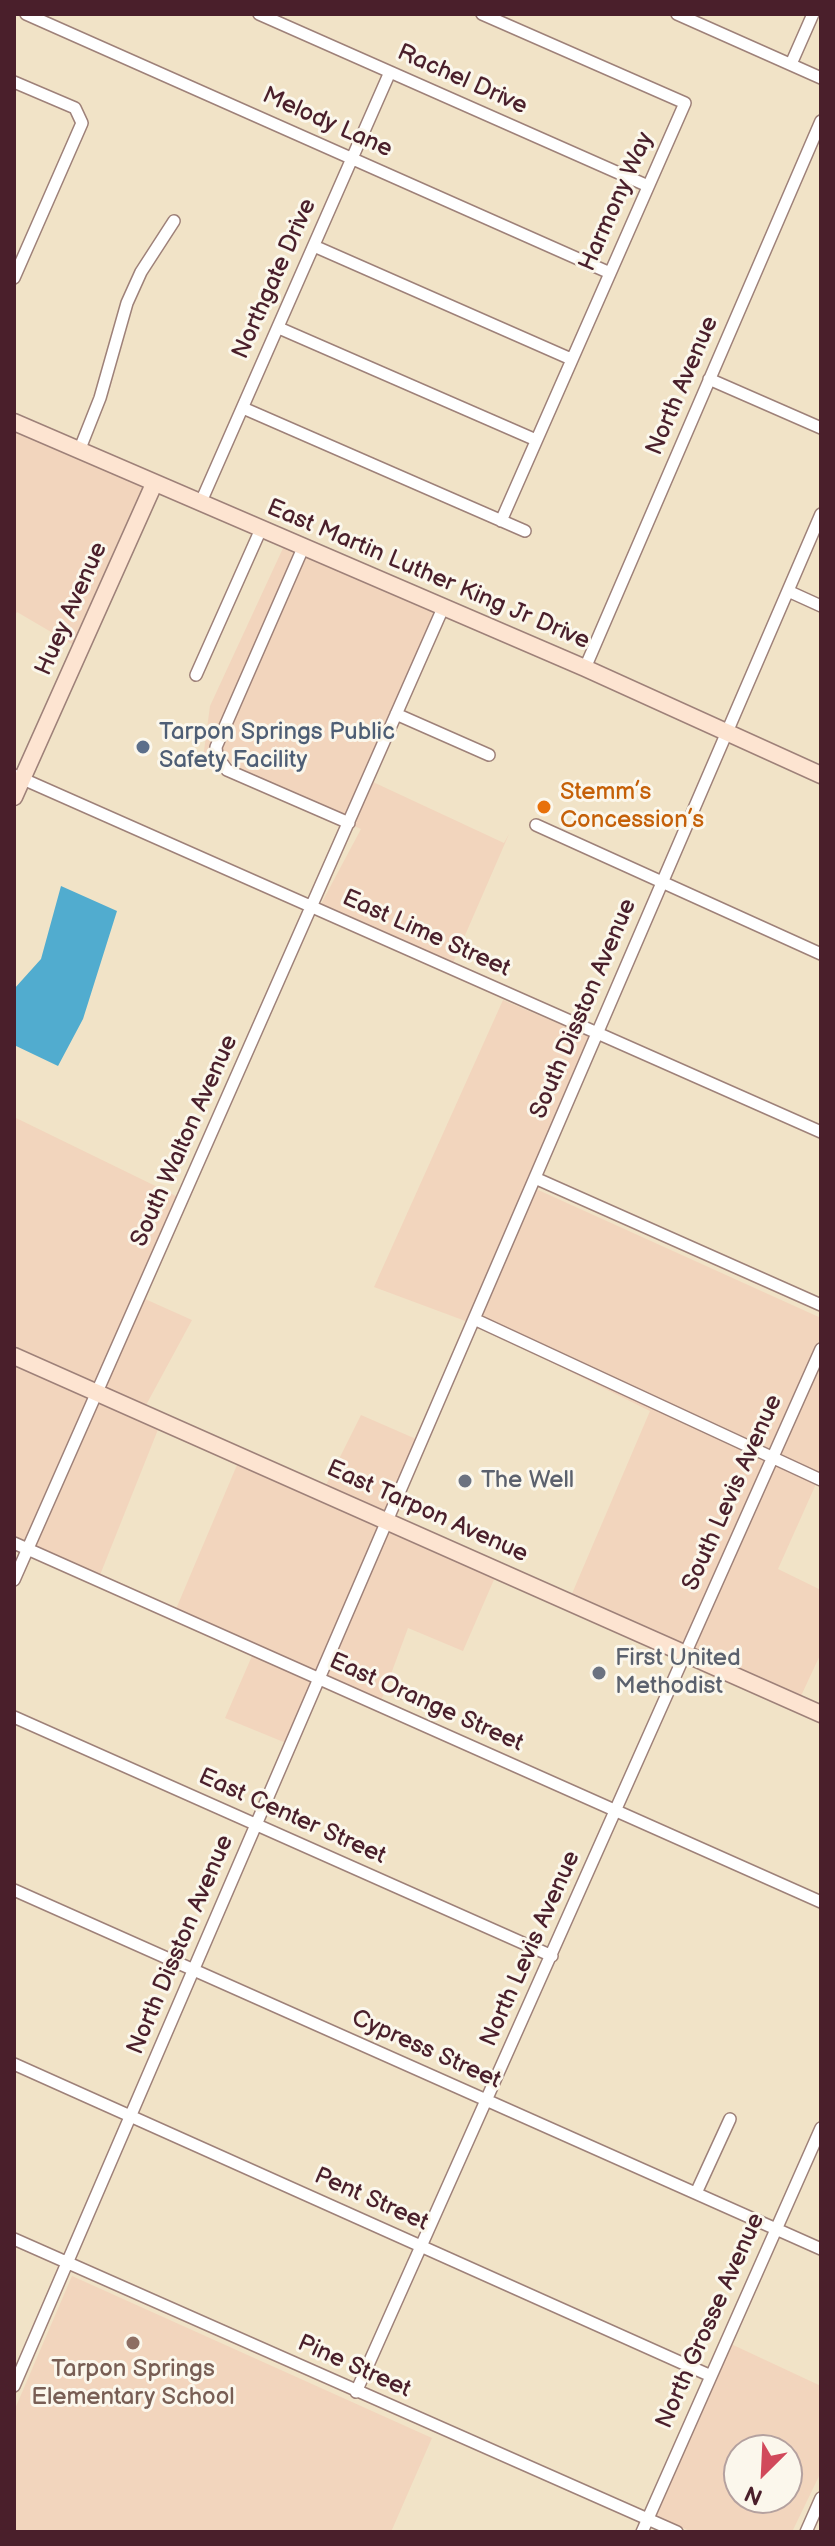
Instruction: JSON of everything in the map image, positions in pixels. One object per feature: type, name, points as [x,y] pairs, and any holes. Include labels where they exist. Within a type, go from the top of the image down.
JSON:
[{"type":"street","name":"Melody Lane","points":[[26,14],[610,273]]},
{"type":"street","name":"Rachel Drive","points":[[259,14],[284,19],[390,72],[648,186]]},
{"type":"street","name":"Harmony Way","points":[[482,14],[685,103],[501,521]]},
{"type":"street","points":[[677,14],[821,78]]},
{"type":"street","points":[[791,64],[813,14]]},
{"type":"street","name":"Northgate Drive","points":[[200,504],[390,72]]},
{"type":"street","points":[[14,82],[75,108],[82,123],[14,278]]},
{"type":"street","name":"North Avenue","points":[[585,668],[821,121]]},
{"type":"street","points":[[79,451],[100,398],[127,303],[141,272],[174,221]]},
{"type":"street","points":[[314,246],[571,359]]},
{"type":"street","points":[[279,328],[536,440]]},
{"type":"street","points":[[709,379],[821,428]]},
{"type":"street","points":[[243,408],[525,531]]},
{"type":"street","name":"East Martin Luther King Jr Drive","points":[[14,422],[585,668],[821,775]]},
{"type":"street","name":"Huey Avenue","points":[[14,797],[18,777],[154,484]]},
{"type":"street","name":"South Disston Avenue","points":[[387,1521],[821,514]]},
{"type":"street","points":[[196,675],[261,529]]},
{"type":"street","points":[[303,548],[216,747],[217,756],[227,770],[349,823]]},
{"type":"street","points":[[788,591],[821,606]]},
{"type":"street","name":"South Walton Avenue","points":[[14,1580],[443,608]]},
{"type":"street","points":[[396,714],[489,755]]},
{"type":"street","name":"East Lime Street","points":[[18,777],[821,1132]]},
{"type":"street","points":[[536,825],[821,954]]},
{"type":"street","points":[[535,1178],[821,1305]]},
{"type":"street","points":[[474,1319],[821,1480]]},
{"type":"street","name":"South Levis Avenue","points":[[686,1655],[821,1349]]},
{"type":"street","name":"East Tarpon Avenue","points":[[14,1356],[821,1714]]},
{"type":"street","name":"North Disston Avenue","points":[[14,2386],[387,1521]]},
{"type":"street","name":"East Orange Street","points":[[14,1543],[821,1902]]},
{"type":"street","name":"North Levis Avenue","points":[[356,2392],[686,1655]]},
{"type":"street","name":"East Center Street","points":[[14,1717],[552,1956]]},
{"type":"street","name":"Cypress Street","points":[[14,1890],[821,2249]]},
{"type":"street","name":"Pent Street","points":[[14,2064],[711,2376]]},
{"type":"street","points":[[696,2193],[730,2119]]},
{"type":"street","name":"North Grosse Avenue","points":[[642,2532],[821,2128]]},
{"type":"street","name":"Pine Street","points":[[14,2239],[677,2532]]},
{"type":"street","points":[[806,2532],[821,2498]]},
{"type":"shaded area","points":[[14,429],[147,487],[75,646],[17,612],[14,617]]},
{"type":"shaded area","points":[[284,546],[295,551],[211,745],[212,760],[222,774],[202,766],[210,706]]},
{"type":"shaded area","points":[[305,556],[435,612],[347,816],[236,768],[223,754],[222,747]]},
{"type":"shaded area","points":[[373,782],[504,843],[509,834],[453,963],[321,904],[361,829],[354,826]]},
{"type":"shaded area","points":[[503,1000],[590,1037],[468,1322],[374,1287]]},
{"type":"shaded area","points":[[14,1117],[178,1197],[95,1385],[14,1349]]},
{"type":"shaded area","points":[[536,1189],[821,1318],[821,1336],[770,1450],[482,1316]]},
{"type":"shaded area","points":[[145,1299],[192,1320],[145,1407],[105,1389]]},
{"type":"shaded area","points":[[494,1334],[765,1461],[683,1647],[571,1596],[650,1411]]},
{"type":"shaded area","points":[[14,1362],[90,1396],[25,1542],[14,1537]]},
{"type":"shaded area","points":[[821,1362],[821,1473],[780,1454]]},
{"type":"shaded area","points":[[100,1400],[159,1427],[100,1575],[35,1546]]},
{"type":"shaded area","points":[[361,1415],[416,1439],[384,1513],[325,1487]]},
{"type":"shaded area","points":[[237,1465],[379,1524],[316,1672],[176,1609]]},
{"type":"shaded area","points":[[775,1465],[816,1484],[778,1569],[821,1590],[821,1653],[800,1698],[693,1651]]},
{"type":"shaded area","points":[[388,1531],[496,1575],[463,1651],[408,1628],[381,1701],[326,1676]]},
{"type":"shaded area","points":[[252,1656],[312,1683],[286,1743],[225,1718]]},
{"type":"shaded area","name":"Tarpon Springs Elementary School","points":[[72,2276],[432,2438],[391,2532],[14,2532],[14,2411]]},
{"type":"shaded area","points":[[731,2344],[821,2386],[821,2472],[803,2509],[803,2434],[723,2434],[723,2514],[801,2514],[792,2532],[692,2532],[655,2516]]},
{"type":"water","points":[[61,886],[117,911],[83,1019],[58,1066],[14,1045],[14,989],[41,959]]},
{"type":"place","name":"Tarpon Springs Public Safety Facility","points":[[143,747]]},
{"type":"place","name":"Stemm’s Concession’s","points":[[544,807]]},
{"type":"place","name":"The Well","points":[[465,1481]]},
{"type":"place","name":"First United Methodist","points":[[599,1673]]},
{"type":"place","name":"Tarpon Springs Elementary School","points":[[133,2343]]}]
